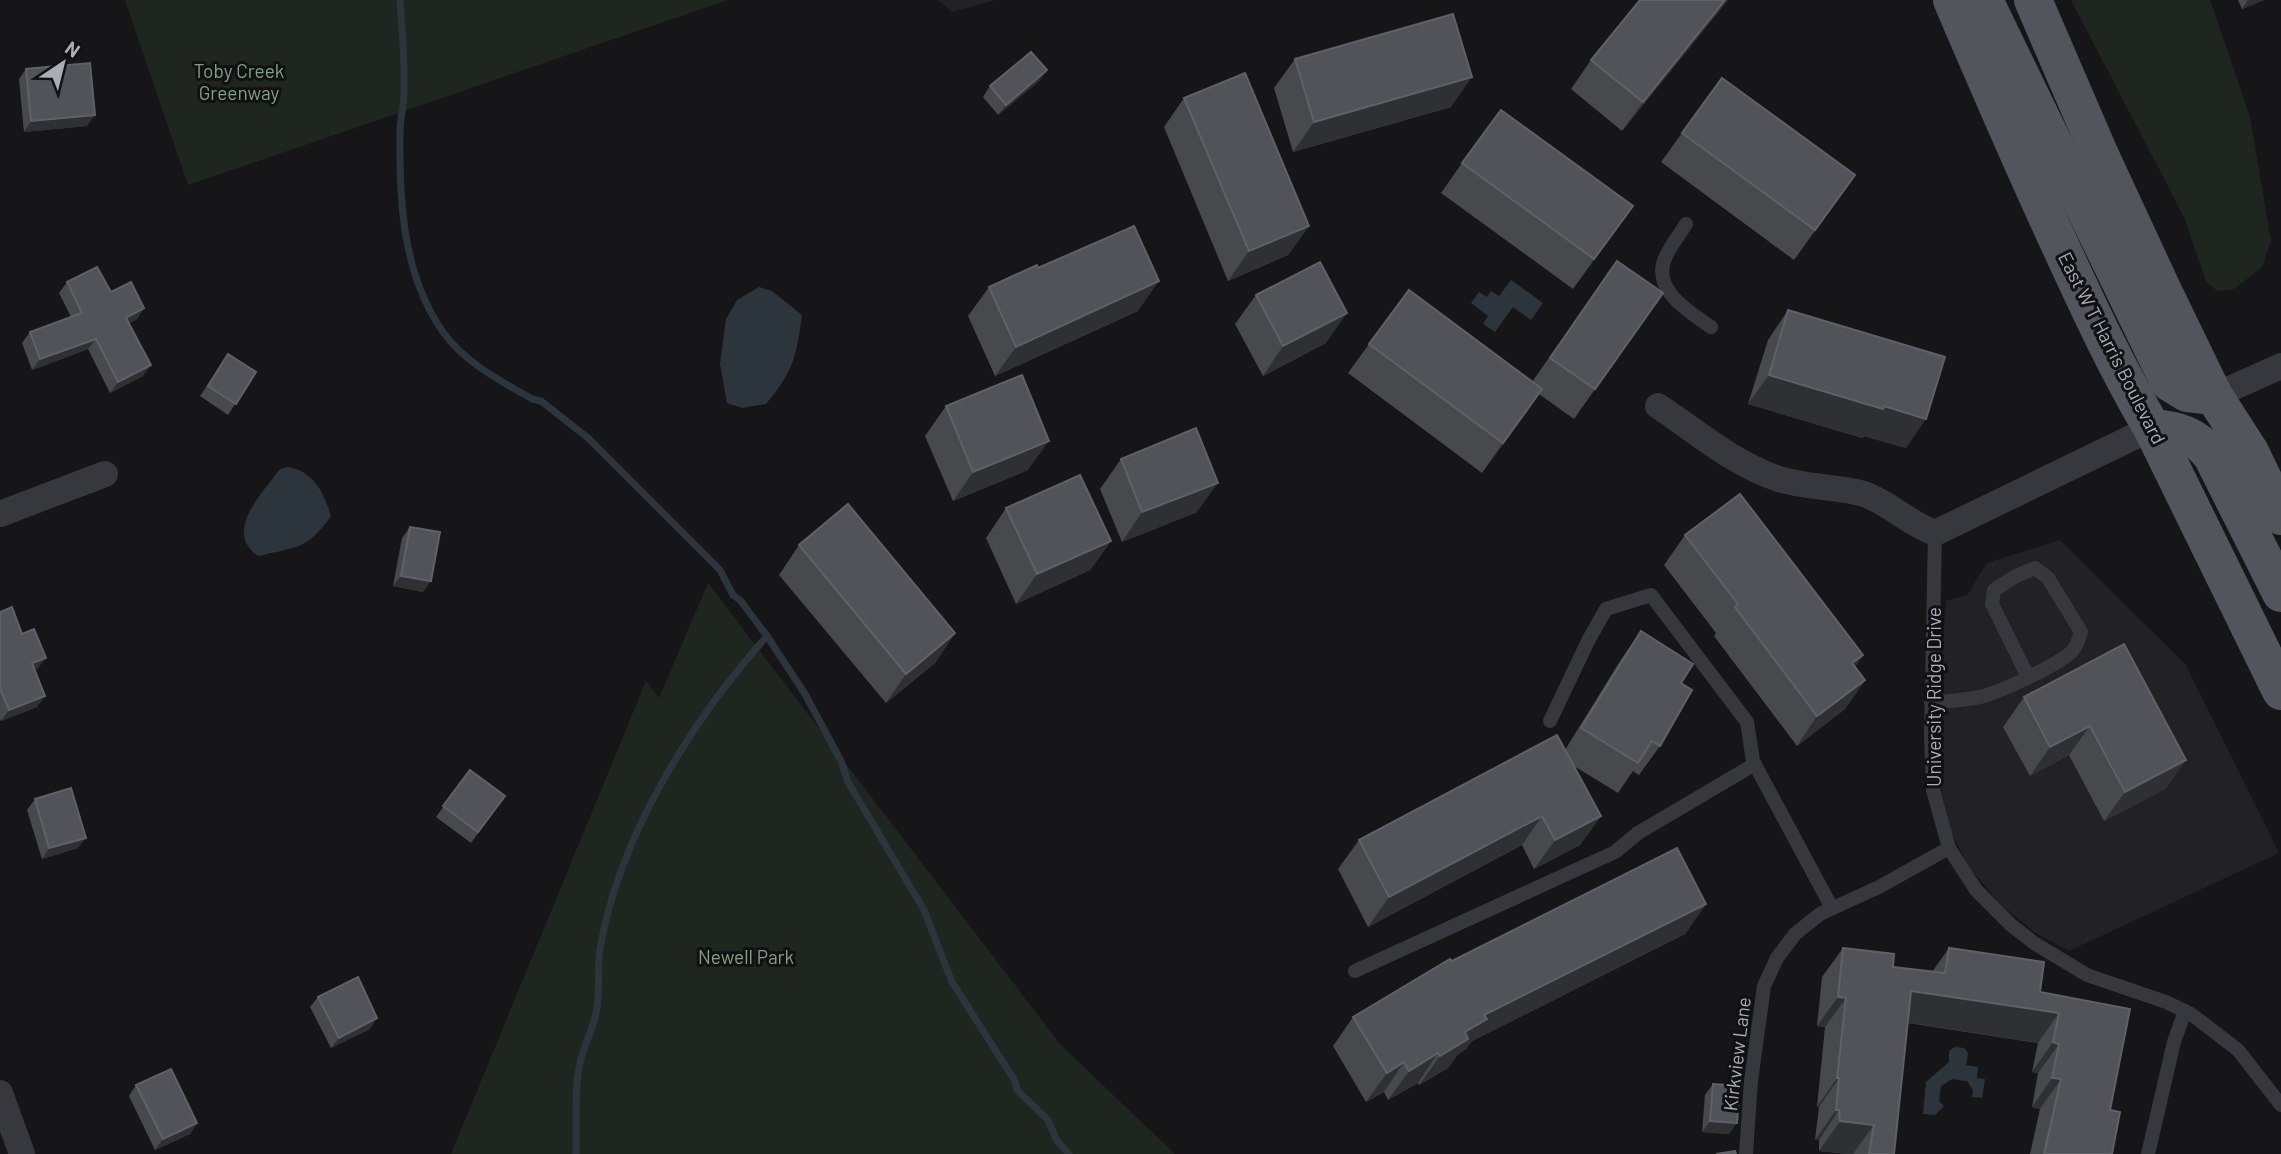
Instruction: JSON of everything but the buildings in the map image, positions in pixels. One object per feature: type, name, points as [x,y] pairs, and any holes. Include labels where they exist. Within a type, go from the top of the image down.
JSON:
[{"type":"main road","name":"East W T Harris Boulevard","points":[[1952,0],[2086,302],[2129,389],[2152,428],[2281,691]]},
{"type":"main road","points":[[1984,0],[2169,382],[2187,393],[2214,396]]},
{"type":"main road","points":[[2033,0],[2099,153],[2214,396],[2250,452],[2281,516]]},
{"type":"main road","points":[[2152,428],[2186,434],[2197,440],[2212,456],[2281,593]]},
{"type":"street","points":[[2214,396],[2281,366]]},
{"type":"street","points":[[1658,406],[1732,456],[1776,478],[1804,486],[1863,494],[1935,533],[2152,428]]},
{"type":"street","points":[[0,514],[105,474]]},
{"type":"street","points":[[0,1093],[22,1154]]},
{"type":"lane","points":[[1686,224],[1665,257],[1662,273],[1669,294],[1711,327]]},
{"type":"lane","name":"University Ridge Drive","points":[[1935,533],[1931,704],[1933,790],[1949,848],[1976,890],[1992,908],[2034,943],[2087,975],[2166,1002],[2185,1012],[2238,1051],[2281,1105]]},
{"type":"lane","points":[[1931,704],[1980,697],[2028,677],[2068,655],[2077,646],[2081,632],[2048,578],[2035,568],[1994,590],[1992,604],[2028,677]]},
{"type":"lane","points":[[1550,721],[1588,640],[1606,609],[1651,595],[1746,722],[1755,764],[1832,908]]},
{"type":"lane","points":[[1355,971],[1615,852],[1638,833],[1755,764]]},
{"type":"lane","name":"Kirkview Lane","points":[[1746,1154],[1751,1081],[1764,986],[1777,958],[1795,934],[1820,914],[1879,887],[1949,848]]},
{"type":"lane","points":[[2148,1154],[2175,1042],[2185,1012]]},
{"type":"shaded area","points":[[938,0],[996,0],[952,12]]},
{"type":"shaded area","points":[[1511,280],[1543,303],[1531,320],[1513,307],[1495,332],[1483,324],[1488,316],[1471,303],[1479,292],[1487,297],[1491,291],[1499,296]]},
{"type":"shaded area","points":[[759,287],[772,291],[802,315],[795,353],[783,382],[766,404],[742,408],[727,403],[720,364],[726,319],[737,300]]},
{"type":"shaded area","points":[[287,467],[311,478],[325,499],[331,516],[315,535],[300,545],[258,556],[248,546],[244,536],[245,525],[256,501],[279,470]]},
{"type":"shaded area","points":[[2060,540],[2186,665],[2279,853],[2069,951],[2034,932],[1999,903],[1969,867],[1948,826],[1934,758],[1946,601],[1967,595],[1987,563]]},
{"type":"shaded area","points":[[1955,1047],[1964,1048],[1968,1053],[1966,1065],[1978,1067],[1977,1078],[1985,1079],[1982,1098],[1972,1097],[1973,1090],[1967,1081],[1952,1079],[1941,1086],[1939,1101],[1944,1106],[1935,1115],[1923,1114],[1926,1082],[1949,1062],[1949,1051]]},
{"type":"green space","name":"Toby Creek Greenway","points":[[125,0],[728,0],[188,185]]},
{"type":"green space","points":[[2071,0],[2210,0],[2250,117],[2271,241],[2262,267],[2234,289],[2217,291],[2206,281],[2184,217]]},
{"type":"green space","name":"Newell Park","points":[[708,583],[1060,1044],[1175,1154],[451,1154],[646,681],[659,698]]},
{"type":"waterway","points":[[400,0],[404,68],[400,133],[403,211],[412,262],[419,287],[430,310],[443,332],[462,353],[496,378],[532,399],[541,401],[588,438],[720,570],[733,595],[740,600],[767,636],[805,694],[841,761],[848,782],[924,910],[952,982],[1015,1081],[1017,1090],[1048,1120],[1057,1141],[1069,1154]]},
{"type":"waterway","points":[[576,1154],[578,1073],[596,1014],[600,949],[624,864],[641,822],[686,742],[712,704],[767,636]]}]
